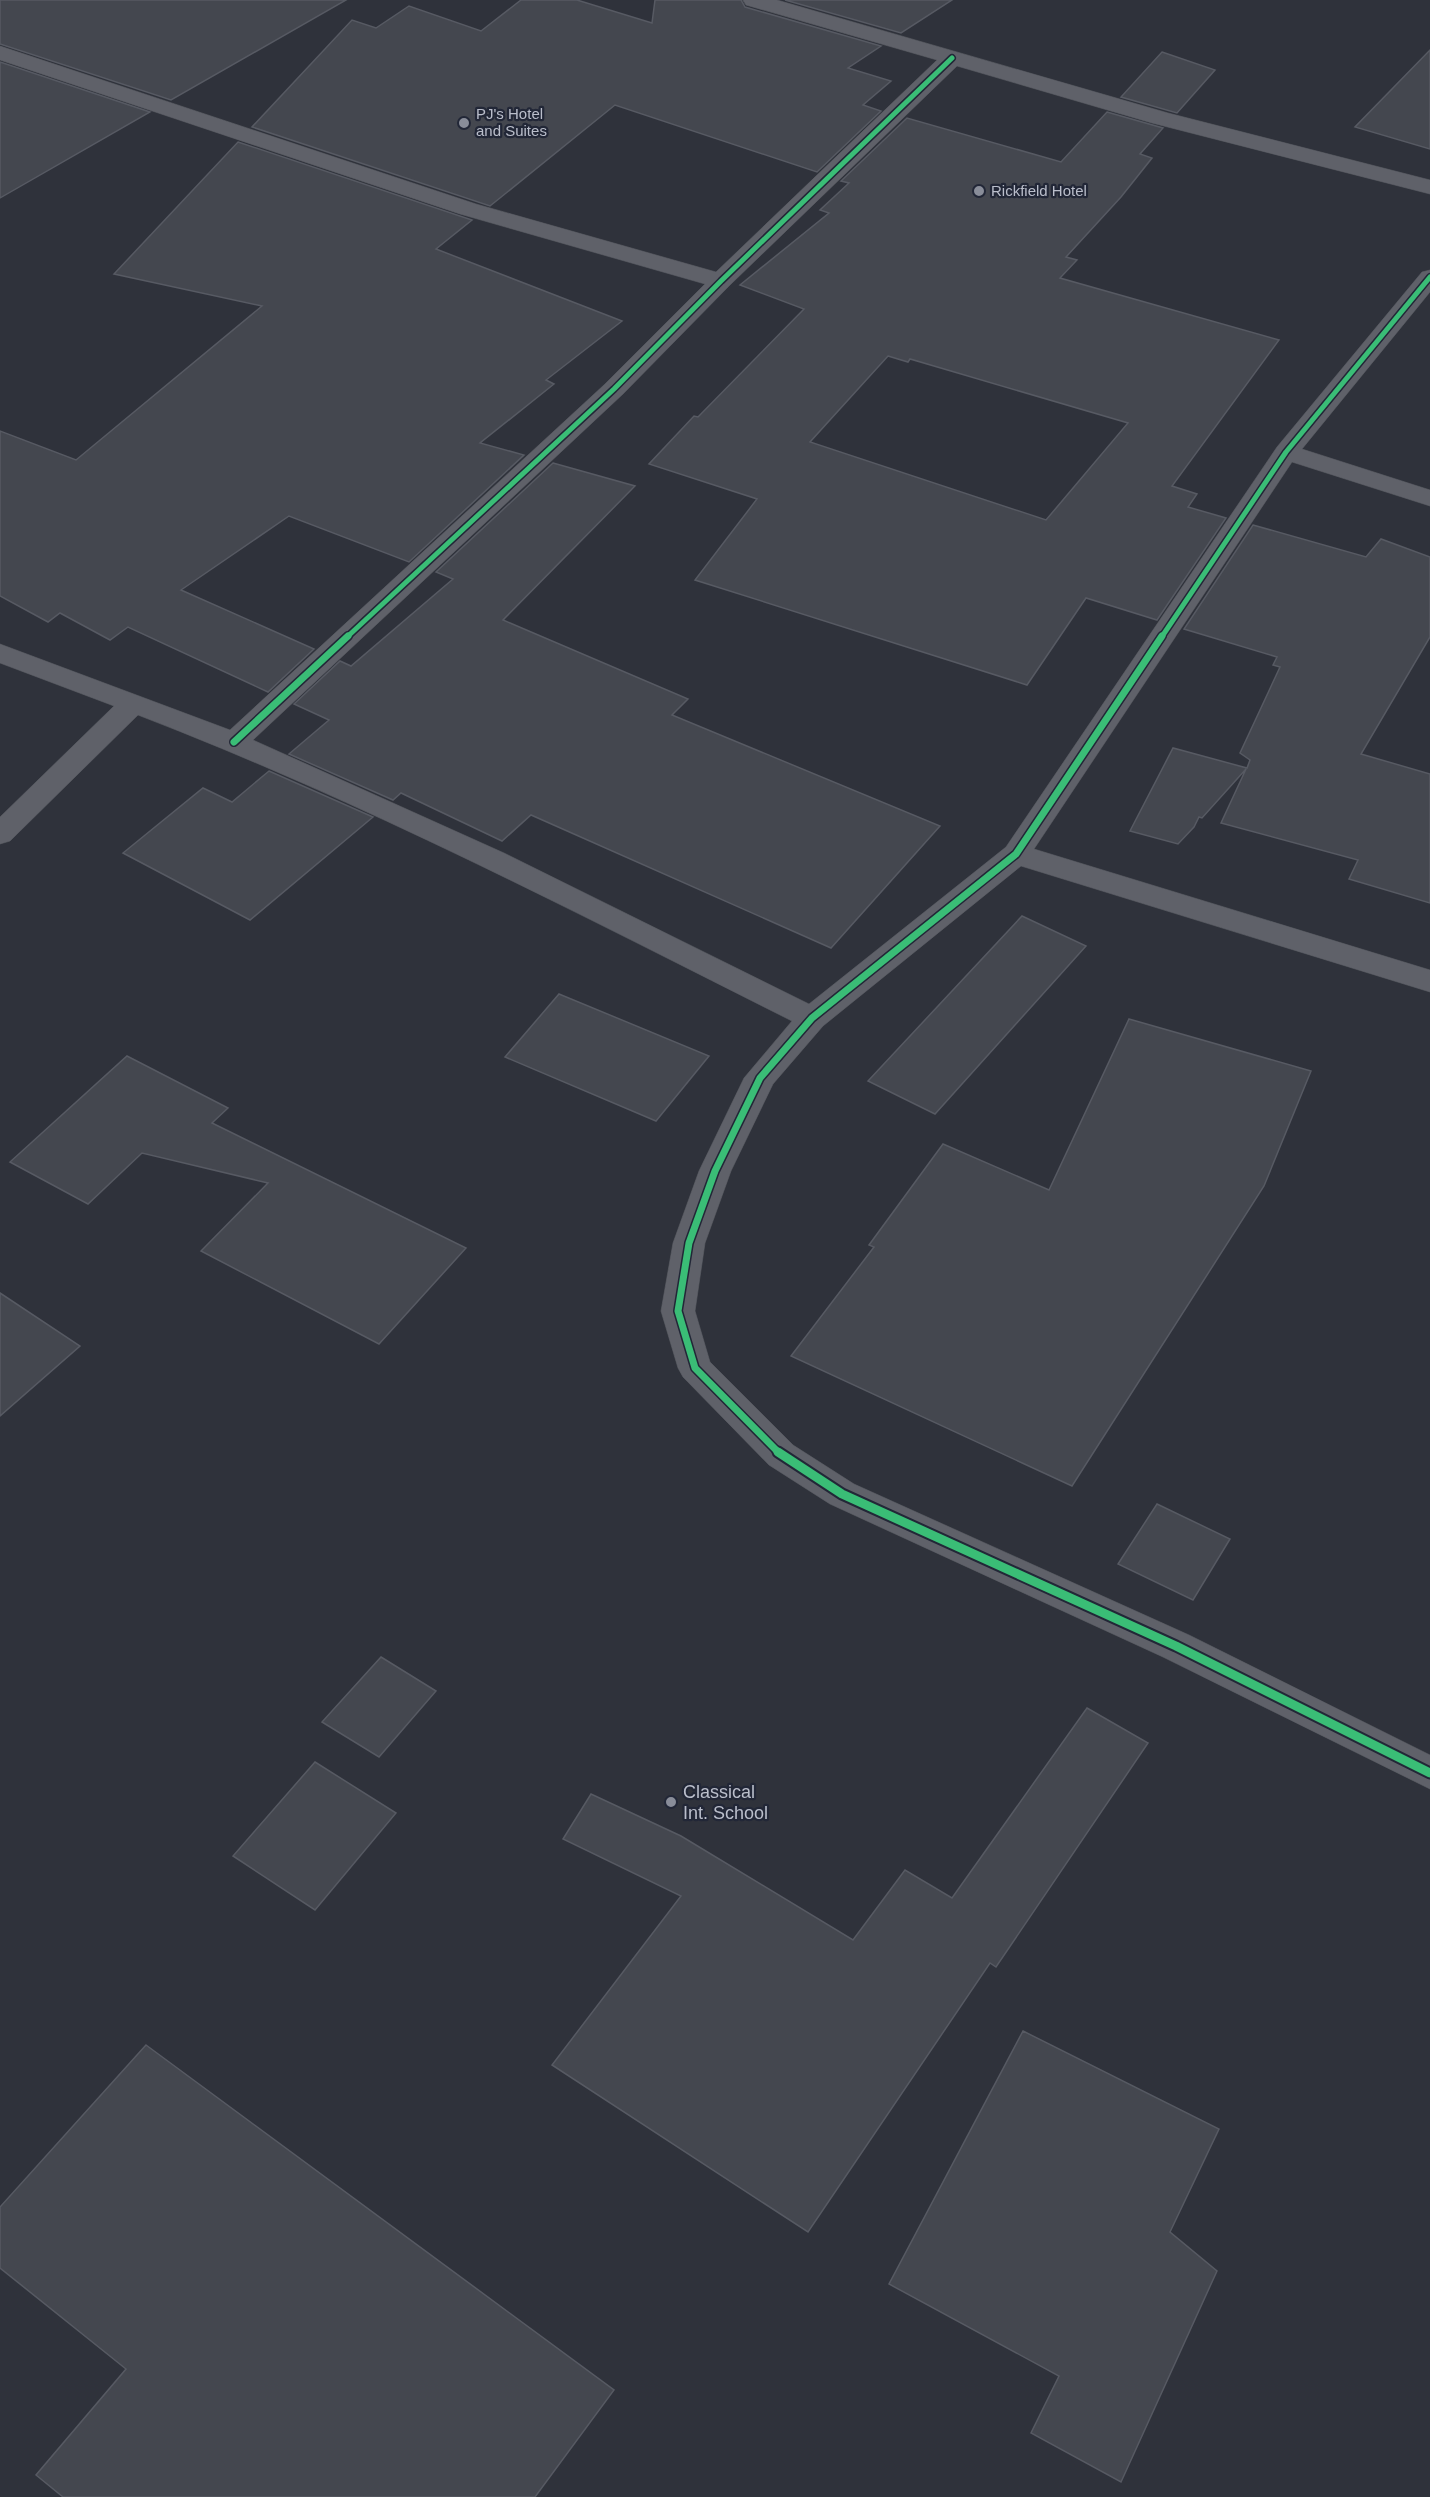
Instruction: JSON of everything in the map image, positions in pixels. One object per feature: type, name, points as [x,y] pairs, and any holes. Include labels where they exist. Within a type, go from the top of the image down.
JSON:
[{"type":"street","points":[[754,0],[1160,118],[1430,188]]},
{"type":"street","points":[[0,52],[468,208],[721,281]]},
{"type":"street","points":[[234,742],[614,389],[721,281],[952,58]]},
{"type":"street","points":[[1430,278],[1286,452],[1016,854],[812,1018],[760,1078],[715,1171],[688,1243],[678,1311],[695,1368],[781,1455],[842,1494],[1176,1646],[1430,1773]]},
{"type":"street","points":[[1286,452],[1430,498]]},
{"type":"street","points":[[0,653],[234,742],[494,860],[812,1018]]},
{"type":"street","points":[[0,834],[133,704]]},
{"type":"street","points":[[1016,854],[1430,981]]},
{"type":"building","points":[[0,0],[346,0],[171,100],[0,44]]},
{"type":"building","points":[[521,0],[577,0],[652,23],[655,0],[741,0],[745,7],[881,46],[848,68],[891,81],[863,105],[881,111],[817,172],[615,105],[490,206],[252,127],[352,20],[376,28],[409,6],[481,31]]},
{"type":"building","points":[[785,0],[952,0],[901,33]]},
{"type":"building","points":[[1430,50],[1430,149],[1355,127]]},
{"type":"building","points":[[1162,52],[1215,70],[1177,113],[1121,97]]},
{"type":"building","points":[[0,62],[150,112],[0,198]]},
{"type":"building","points":[[1107,112],[1163,128],[1140,154],[1152,158],[1121,197],[1066,257],[1077,260],[1060,278],[1279,340],[1172,486],[1197,494],[1188,507],[1226,518],[1157,620],[1086,598],[1027,685],[695,580],[757,499],[649,464],[694,416],[698,417],[804,309],[740,285],[829,213],[820,210],[849,183],[841,181],[907,118],[1061,162]],"holes":[[[888,356],[908,362],[910,359],[1128,423],[1046,520],[810,442]]]},
{"type":"building","points":[[238,142],[472,220],[436,249],[622,321],[546,380],[554,384],[480,443],[524,455],[409,562],[289,516],[181,590],[314,649],[268,692],[128,627],[110,640],[60,613],[48,622],[0,596],[0,431],[76,460],[262,306],[114,274]]},
{"type":"building","points":[[553,463],[635,486],[503,620],[688,699],[672,715],[940,826],[831,948],[531,815],[502,841],[401,793],[393,800],[289,754],[329,720],[294,704],[340,661],[351,666],[453,579],[436,572]]},
{"type":"building","points":[[1253,525],[1366,557],[1381,539],[1430,557],[1430,637],[1361,754],[1430,774],[1430,903],[1349,879],[1358,860],[1221,823],[1246,769],[1202,818],[1199,817],[1194,827],[1178,844],[1130,831],[1173,748],[1247,768],[1250,760],[1240,753],[1280,667],[1273,665],[1277,657],[1184,629]]},
{"type":"building","points":[[269,771],[373,817],[250,920],[123,853],[203,788],[232,802]]},
{"type":"building","points":[[1022,916],[1086,946],[935,1114],[868,1081]]},
{"type":"building","points":[[559,994],[709,1056],[656,1121],[505,1057]]},
{"type":"building","points":[[1129,1019],[1311,1071],[1264,1186],[1072,1486],[791,1356],[874,1247],[869,1245],[943,1144],[1049,1190]]},
{"type":"building","points":[[127,1056],[228,1108],[212,1123],[466,1248],[379,1344],[201,1251],[268,1183],[142,1153],[88,1204],[10,1162]]},
{"type":"building","points":[[0,1293],[80,1346],[0,1416]]},
{"type":"building","points":[[1157,1504],[1230,1539],[1193,1600],[1118,1564]]},
{"type":"building","points":[[381,1657],[436,1691],[379,1757],[322,1722]]},
{"type":"building","points":[[1087,1708],[1148,1743],[996,1967],[990,1963],[808,2232],[552,2065],[681,1896],[563,1839],[591,1794],[681,1836],[853,1940],[905,1870],[952,1898]]},
{"type":"building","points":[[315,1762],[396,1813],[315,1910],[233,1856]]},
{"type":"building","points":[[1023,2031],[1219,2129],[1170,2232],[1217,2271],[1121,2482],[1031,2433],[1059,2376],[889,2284]]},
{"type":"building","points":[[146,2045],[614,2390],[535,2497],[63,2497],[36,2475],[126,2369],[0,2268],[0,2207]]},
{"type":"cycle path","points":[[234,742],[614,389],[721,281],[952,58]]},
{"type":"cycle path","points":[[1430,277],[1286,452],[1016,854],[812,1018],[760,1078],[715,1171],[689,1243],[678,1311],[695,1368],[781,1455],[842,1494],[1176,1646],[1430,1773]]},
{"type":"place","name":"PJ's Hotel and Suites","points":[[464,123]]},
{"type":"place","name":"Rickfield Hotel","points":[[979,191]]},
{"type":"place","name":"Classical Int. School","points":[[671,1802]]}]
